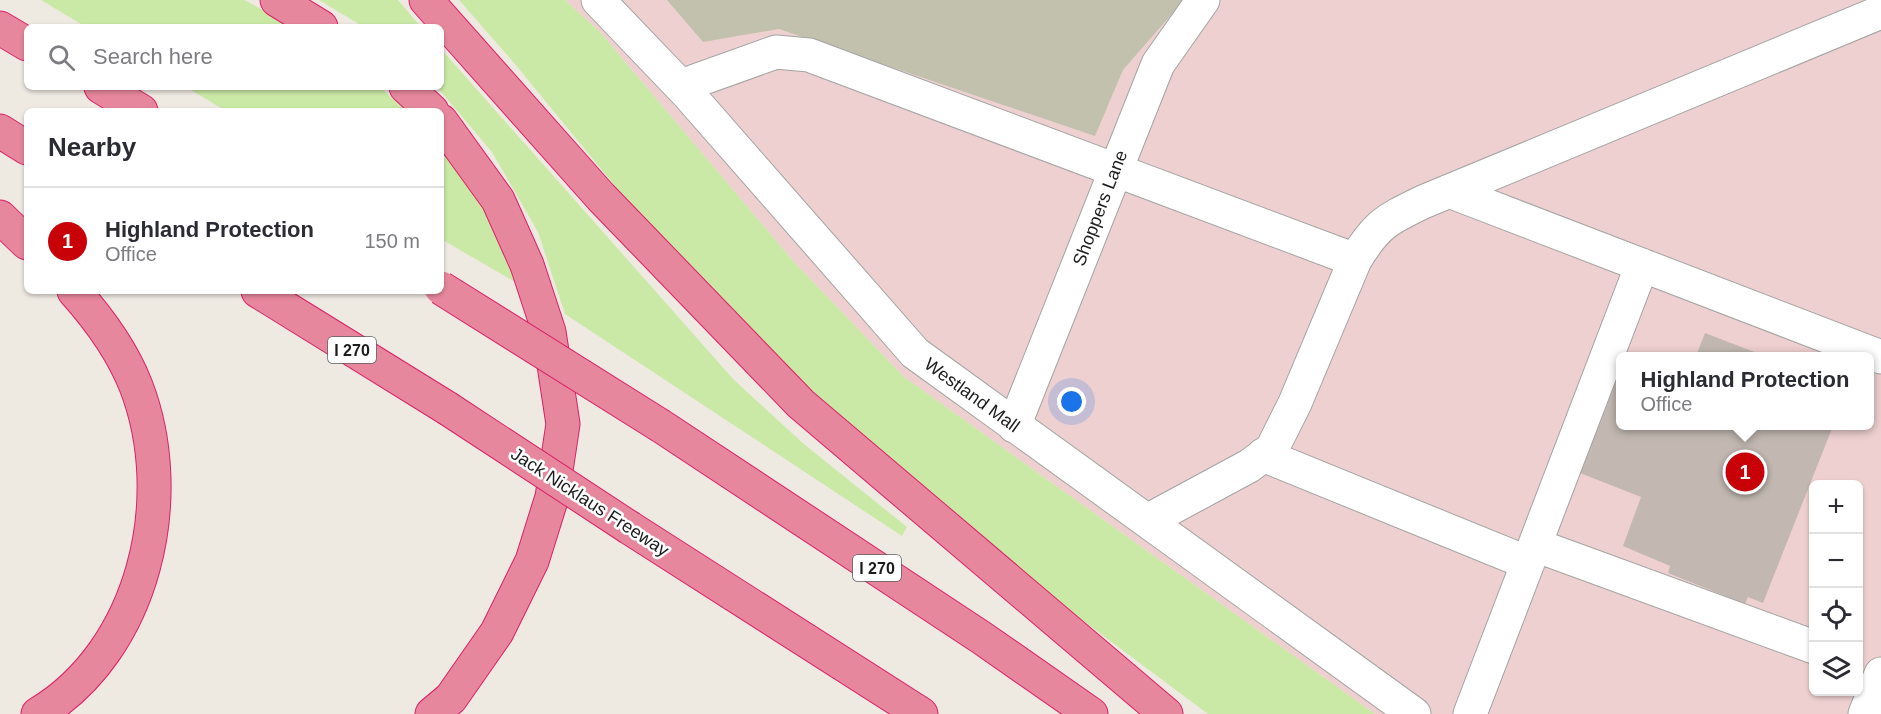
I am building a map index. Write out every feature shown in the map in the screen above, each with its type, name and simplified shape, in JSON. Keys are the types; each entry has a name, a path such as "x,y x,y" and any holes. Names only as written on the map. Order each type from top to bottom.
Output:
{"highway":[{"path":"278,0 316,24"},
{"path":"426,0 601,197 801,404 1166,714"},
{"path":"0,28 24,42"},
{"path":"106,90 136,108"},
{"path":"409,90 429,108"},
{"path":"432,714 451,698 497,632 532,561 552,496 563,424 549,332 527,265 498,200 444,125"},
{"path":"0,131 24,146"},
{"path":"0,217 24,240"},
{"name":"I 270","path":"444,290 661,426 982,638 1091,714"},
{"path":"38,714 80,679 109,644 131,603 148,553 156,495 151,440 136,385 104,325 77,294"},
{"name":"Jack Nicklaus Freeway","path":"263,294 447,408 921,714"}],"lane":[{"name":"Westland Mall","path":"598,0 681,86 915,353 1414,714"},
{"name":"Shoppers Lane","path":"1014,426 1158,64 1203,0"},
{"path":"1147,521 1249,466 1272,449 1355,260 1370,235 1385,220 1449,191 1881,12"},
{"path":"681,86 735,64 776,52 809,56 1355,260"},
{"path":"1449,191 1868,352"},
{"path":"1470,714 1642,266"},
{"path":"1263,455 1531,554 1809,645"},
{"path":"1863,665 1881,673 1865,714"}],"shaded area":[{"path":"565,0 1881,0 1881,714 1375,714 904,377 794,262 600,32"},
{"path":"667,0 1184,0 1123,70 1095,136 779,29 703,42"}],"green space":[{"path":"41,0 244,0 290,24 81,24"},
{"path":"319,0 398,0 418,24 359,24"},
{"path":"459,0 565,0 600,32 794,262 904,377 1375,714 1208,714 1042,590 796,385 669,252 515,64"},
{"path":"444,52 734,380 805,445 907,527 902,536 565,314 538,232 492,152 440,90 444,90"},
{"path":"191,90 383,90 403,108 221,108"},
{"path":"444,148 487,208 517,283 444,241"}],"building":[{"path":"1705,333 1755,352 1698,352"},
{"path":"1616,382 1616,430 1831,430 1812,480 1809,480 1809,487 1763,603 1748,597 1745,604 1668,573 1670,566 1623,546 1641,497 1580,473"}],"place":[{"name":"Highland Protection","path":"1745,472"}]}
